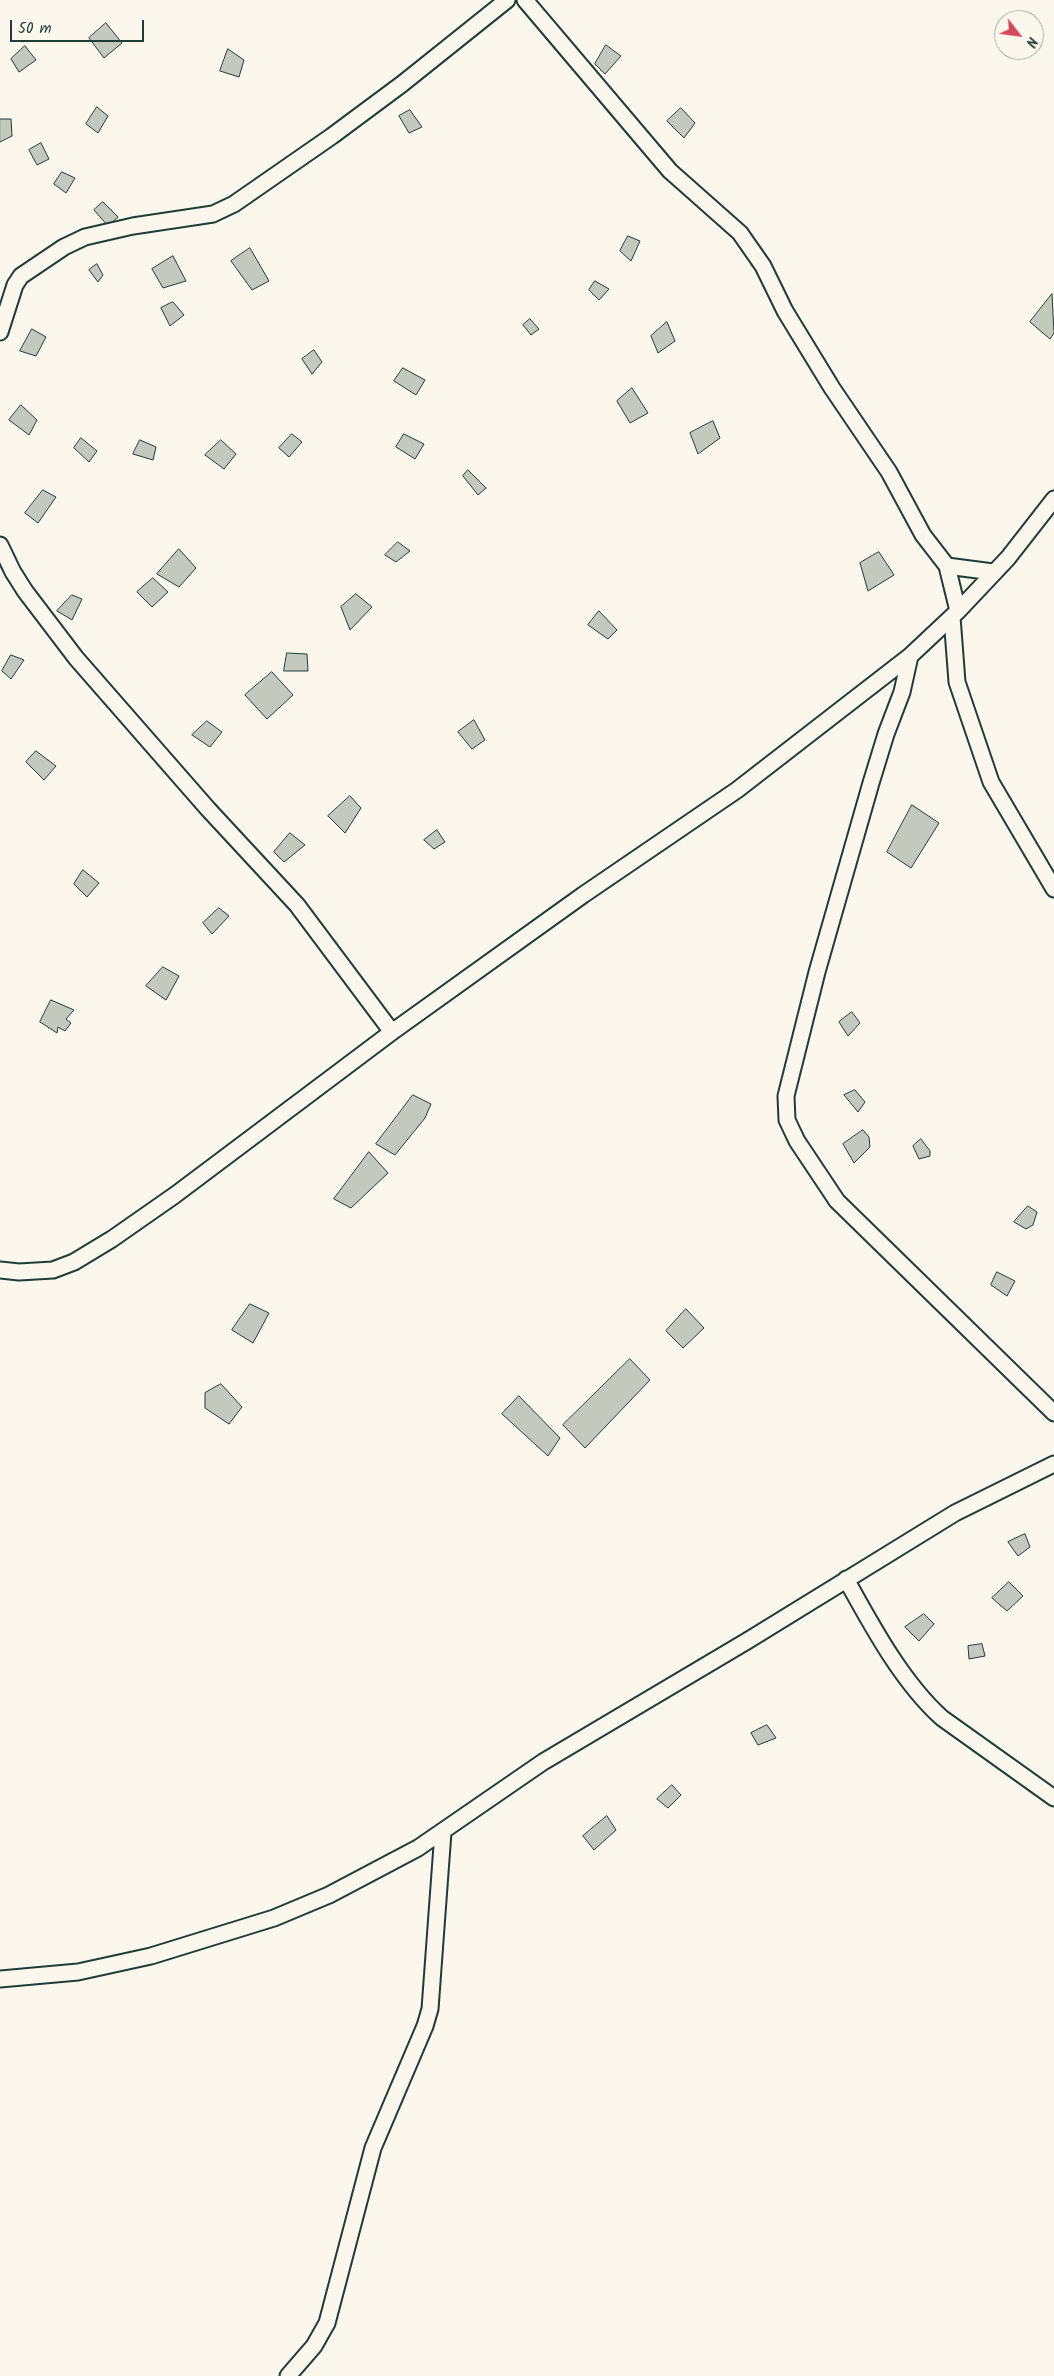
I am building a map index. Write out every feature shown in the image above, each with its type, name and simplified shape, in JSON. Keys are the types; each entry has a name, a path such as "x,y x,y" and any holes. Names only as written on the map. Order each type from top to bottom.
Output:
{"street":[{"path":"0,332 15,285 21,276 64,247 86,237 133,226 213,214 234,204 348,125 506,0"},
{"path":"525,0 670,170 740,233 763,266 785,311 832,388 890,472 923,535 946,566 955,614 957,682 991,782 1054,889"},
{"path":"0,1270 19,1272 53,1270 74,1262 112,1239 175,1195 392,1032 583,895 737,790 910,656 955,614 994,572 1054,500"},
{"path":"0,545 25,591 76,658 208,809 297,905 392,1032"},
{"path":"946,566 994,572"},
{"path":"910,656 902,692 874,774 814,982 786,1096 787,1120 797,1141 837,1201 1054,1414"},
{"path":"0,1979 69,1973 142,1958 274,1918 329,1895 418,1848 543,1762 955,1513 1054,1464"},
{"path":"846,1579 872,1626 928,1706 1054,1798"},
{"path":"288,2376 314,2346 328,2323 373,2148 425,2026 430,2009 442,1832"}],"building":[{"path":"106,23 122,43 104,58 89,38"},
{"path":"606,45 621,56 605,74 595,64"},
{"path":"25,46 36,60 19,72 11,59"},
{"path":"228,49 244,60 239,77 220,71"},
{"path":"97,107 108,116 98,133 86,124"},
{"path":"681,108 695,123 684,138 667,121"},
{"path":"410,110 422,127 409,133 399,116"},
{"path":"0,119 11,119 12,136 0,142"},
{"path":"41,143 49,159 37,165 29,150"},
{"path":"62,172 75,178 66,193 54,184"},
{"path":"103,202 118,217 108,226 94,210"},
{"path":"628,236 640,241 631,261 620,251"},
{"path":"250,248 269,281 252,290 231,261"},
{"path":"173,256 186,281 163,288 152,269"},
{"path":"97,264 103,275 98,282 89,270"},
{"path":"595,281 609,289 599,300 589,290"},
{"path":"1052,294 1054,333 1050,339 1030,322"},
{"path":"173,302 184,315 170,326 161,308"},
{"path":"530,319 539,329 531,335 523,325"},
{"path":"667,322 675,341 658,353 651,336"},
{"path":"32,329 46,337 36,356 20,351"},
{"path":"314,350 322,362 312,374 302,359"},
{"path":"403,368 425,380 416,395 394,381"},
{"path":"632,388 648,413 630,423 617,401"},
{"path":"21,405 37,420 29,435 9,420"},
{"path":"713,421 720,438 698,454 690,433"},
{"path":"292,434 302,442 289,457 279,448"},
{"path":"404,434 424,444 415,459 396,447"},
{"path":"81,438 97,451 89,462 74,448"},
{"path":"140,440 156,447 153,460 133,454"},
{"path":"221,440 236,454 224,469 205,455"},
{"path":"468,470 486,488 478,495 463,476"},
{"path":"43,490 56,497 38,523 25,513"},
{"path":"398,542 410,551 396,562 385,555"},
{"path":"179,549 196,568 179,587 157,574"},
{"path":"879,552 894,575 868,591 860,563"},
{"path":"153,578 168,592 152,607 137,592"},
{"path":"356,594 372,607 350,630 341,607"},
{"path":"72,595 82,599 72,620 57,611"},
{"path":"599,611 617,630 608,639 588,625"},
{"path":"287,653 307,654 308,671 284,671"},
{"path":"11,655 24,660 11,679 2,671"},
{"path":"272,672 293,695 267,719 245,695"},
{"path":"474,720 485,740 472,749 458,732"},
{"path":"207,721 222,732 210,747 192,735"},
{"path":"36,751 56,766 44,780 26,762"},
{"path":"350,796 361,808 345,833 328,816"},
{"path":"912,805 939,823 911,868 887,852"},
{"path":"437,830 445,842 434,849 424,840"},
{"path":"290,833 305,845 284,862 274,852"},
{"path":"83,870 99,883 87,897 74,884"},
{"path":"219,908 229,916 212,934 203,923"},
{"path":"163,967 179,976 166,1000 146,986"},
{"path":"51,1000 74,1010 66,1019 71,1023 65,1031 58,1027 57,1033 40,1022"},
{"path":"852,1012 860,1023 848,1036 839,1022"},
{"path":"855,1090 865,1102 858,1112 844,1095"},
{"path":"413,1095 431,1104 425,1118 395,1155 376,1144"},
{"path":"863,1130 869,1137 870,1147 854,1163 843,1144"},
{"path":"921,1139 930,1151 930,1156 919,1159 913,1146"},
{"path":"369,1152 388,1173 351,1208 334,1199"},
{"path":"1028,1206 1037,1212 1033,1225 1026,1229 1014,1222"},
{"path":"997,1272 1015,1281 1007,1296 991,1285"},
{"path":"250,1304 269,1313 253,1343 232,1330"},
{"path":"686,1309 704,1328 683,1348 666,1331"},
{"path":"630,1359 650,1380 585,1448 563,1425"},
{"path":"221,1384 242,1407 229,1424 205,1408 205,1393"},
{"path":"519,1396 560,1438 548,1456 502,1414"},
{"path":"1025,1534 1030,1547 1018,1556 1008,1542"},
{"path":"1009,1582 1023,1596 1007,1611 992,1598"},
{"path":"924,1614 934,1624 919,1641 905,1627"},
{"path":"982,1644 985,1656 969,1659 968,1646"},
{"path":"767,1725 776,1738 758,1745 751,1733"},
{"path":"672,1785 681,1795 668,1808 657,1799"},
{"path":"607,1816 616,1830 594,1850 583,1836"}]}
